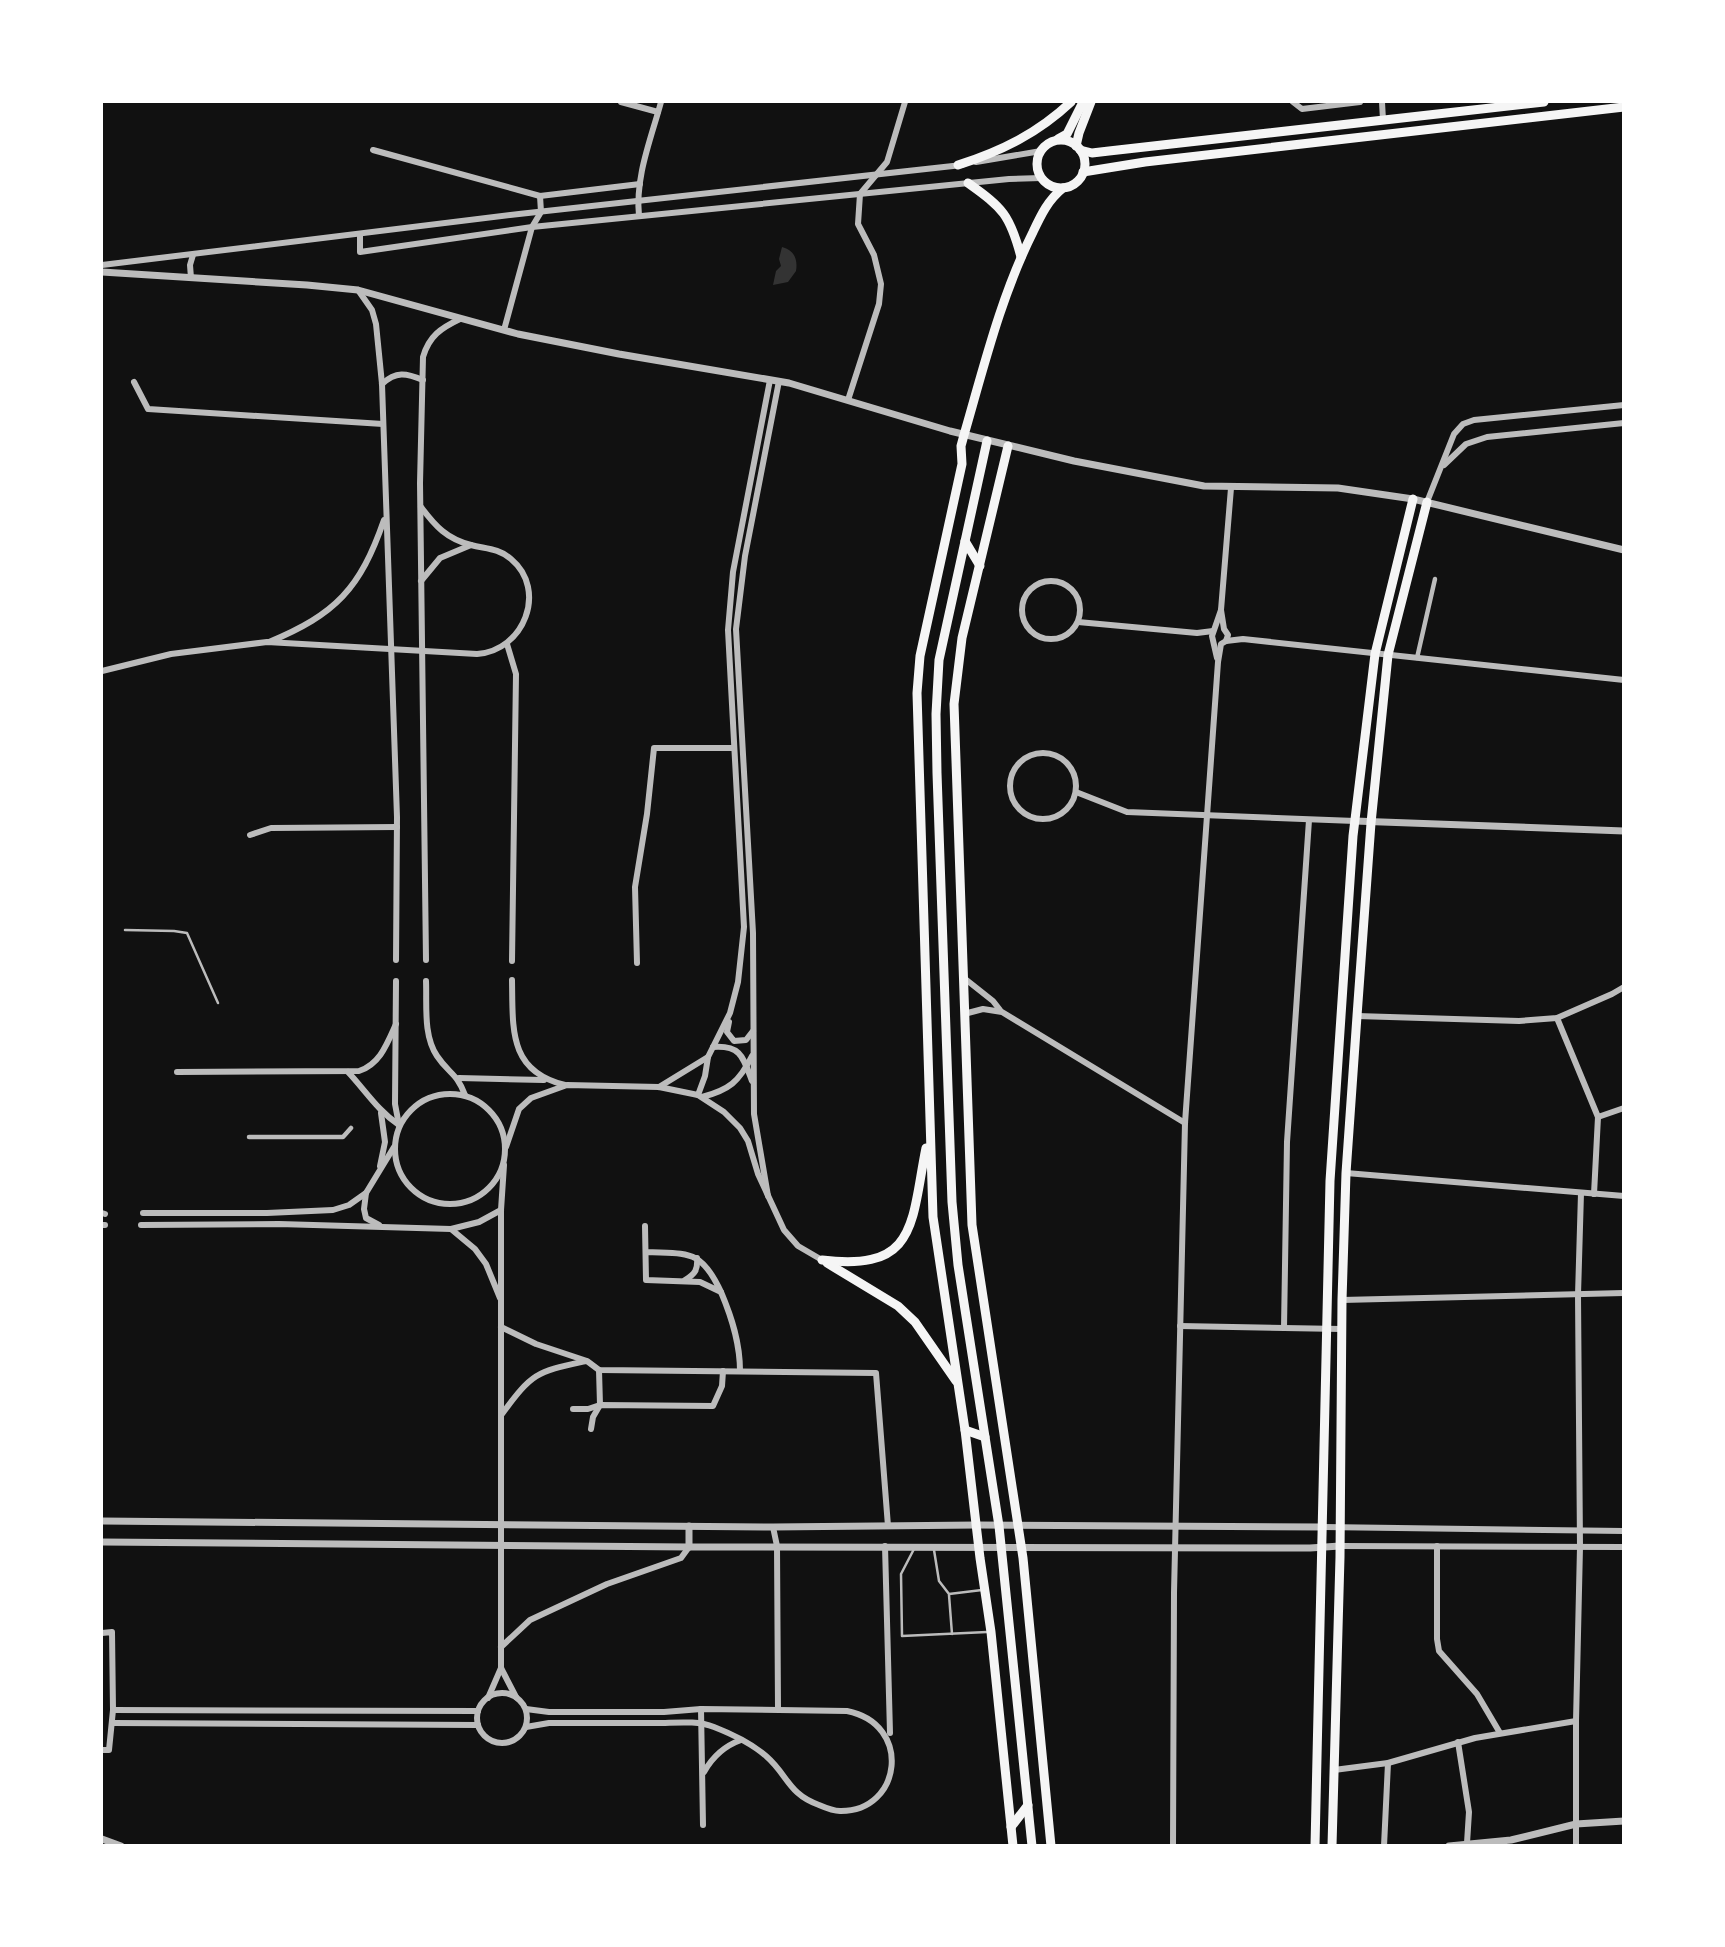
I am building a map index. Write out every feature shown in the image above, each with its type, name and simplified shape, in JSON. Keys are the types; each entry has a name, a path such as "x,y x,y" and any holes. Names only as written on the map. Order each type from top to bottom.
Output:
{"main road":[{"path":"958,165 1016,143 1042,128 1071,102"},
{"path":"1046,205 1037,161 1041,151 1067,134 1083,102"},
{"path":"1013,1846 991,1632 965,1430 933,1216 917,693 920,656 962,464 961,446 964,435 1005,296 1021,257 1046,205 1063,188 1077,181 1083,172 1084,161 1078,148 1079,133 1091,102"},
{"path":"1055,141 1066,141 1092,153 1109,152 1544,102 1547,116"},
{"path":"1518,104 1521,109 1520,119"},
{"path":"1083,172 1157,160 1623,107"},
{"path":"1043,180 1063,188"},
{"path":"968,183 1002,209 1013,229 1021,257"},
{"path":"987,441 939,660 936,714 952,1202 958,1265 999,1525 1032,1846"},
{"path":"1008,446 962,638 954,705 972,1225 1022,1546 1051,1846"},
{"path":"1315,1846 1331,1146 1340,1016 1355,821 1375,654 1413,499"},
{"path":"1332,1846 1340,1546 1341,1329 1346,1173 1357,1016 1371,823 1388,655 1427,502"},
{"path":"965,541 980,566"},
{"path":"822,1261 848,1264 869,1262 898,1246 911,1224 916,1208 930,1132"},
{"path":"822,1261 898,1306 915,1322 958,1386"},
{"path":"965,1430 985,1437"},
{"path":"1012,1649 1031,1659"},
{"path":"1011,1827 1028,1805"}],"street":[{"path":"621,102 658,112"},
{"path":"639,216 640,184 661,102"},
{"path":"848,400 879,304 881,284 877,265 858,224 860,194 890,153 905,102"},
{"path":"1293,102 1302,109 1360,102"},
{"path":"1382,102 1383,120"},
{"path":"373,150 540,196 640,184"},
{"path":"102,265 876,175 1041,151"},
{"path":"360,234 360,252 639,216 1031,176 1043,180"},
{"path":"504,330 532,228 541,212 540,196"},
{"path":"191,278 190,265 193,256"},
{"path":"102,272 358,290 504,330 619,354 779,381 987,441 1185,483 1231,488 1338,488 1413,499 1623,550"},
{"path":"358,290 372,310 376,324 382,384 397,827 396,960"},
{"path":"426,960 420,505 423,357 434,335 460,319"},
{"path":"382,384 394,374 407,373 423,380"},
{"path":"753,1031 746,1040 734,1041 727,1032 738,982 744,927 728,630 729,602 770,380"},
{"path":"768,1196 757,1132 754,1086 753,933 736,629 745,556 779,381"},
{"path":"134,382 148,409 383,424"},
{"path":"1427,502 1454,433 1463,424 1474,420 1623,405"},
{"path":"1583,410 1585,426"},
{"path":"764,411 773,412"},
{"path":"1520,416 1522,432"},
{"path":"1443,466 1466,444 1487,437 1623,423"},
{"path":"1172,1846 1175,1547 1185,1122 1218,662 1219,641 1214,630 1221,610 1231,488"},
{"path":"103,670 171,654 267,642 477,654 490,652 507,644 517,635 527,615 528,590 525,578 513,561 503,553 447,536 436,528 420,505"},
{"path":"267,642 302,628 325,614 342,598 365,565 386,515"},
{"path":"421,581 440,558 471,545"},
{"path":"1417,658 1435,579"},
{"path":"1062,582 1073,590 1079,600 1078,622 1067,635 1057,638 1040,636 1026,624 1022,608 1025,598 1039,583 1062,582"},
{"path":"1219,641 1225,631 1221,610"},
{"path":"1078,622 1197,633 1219,641 1243,639 1623,680"},
{"path":"1197,633 1225,631 1243,639"},
{"path":"507,644 516,674 512,961"},
{"path":"637,963 635,887 654,748 733,748"},
{"path":"1039,753 1055,755 1070,767 1075,777 1076,792 1065,811 1057,816 1040,819 1027,815 1018,808 1010,790 1010,783 1013,772 1026,758 1039,753"},
{"path":"1076,792 1127,813 1623,831"},
{"path":"1284,1328 1287,1142 1310,820"},
{"path":"250,835 271,828 397,827"},
{"path":"963,977 993,1001 1002,1012 1185,1122"},
{"path":"143,1213 317,1212 349,1205 366,1193 395,1145 399,1125 395,1104 396,981"},
{"path":"426,981 430,1041 437,1056 459,1078 465,1096"},
{"path":"512,981 512,1016 518,1046 533,1072 547,1080"},
{"path":"1340,1016 1519,1021 1557,1018 1623,987"},
{"path":"964,1014 983,1009 1002,1012"},
{"path":"700,1096 708,1057 730,1013"},
{"path":"1557,1018 1598,1117 1594,1194"},
{"path":"177,1072 348,1072 369,1068 380,1056 396,1024"},
{"path":"713,1047 727,1046 737,1050 747,1066 754,1086"},
{"path":"700,1096 723,1091 737,1079 753,1054"},
{"path":"659,1087 708,1057"},
{"path":"348,1072 375,1102 381,1113 385,1142 376,1178"},
{"path":"459,1078 547,1080 567,1085 659,1087 700,1096 724,1112 740,1129 748,1141 758,1174 778,1221 790,1238 822,1261"},
{"path":"531,1098 532,1080"},
{"path":"501,1668 516,1697 526,1709 526,1727 516,1739 501,1743 486,1738 478,1724 478,1711 488,1698 501,1668 501,1210 504,1166 506,1147 519,1109 531,1098 567,1085"},
{"path":"399,1125 413,1108 422,1102 443,1095 465,1096 490,1112 502,1132 506,1147"},
{"path":"1598,1117 1623,1108"},
{"path":"381,1113 399,1125"},
{"path":"249,1138 343,1137 351,1128"},
{"path":"395,1145 401,1177 419,1195 444,1205 464,1202 480,1195 494,1182 504,1166"},
{"path":"1346,1173 1623,1196"},
{"path":"366,1193 366,1218 381,1226"},
{"path":"1576,1846 1580,1547 1578,1295 1581,1193"},
{"path":"141,1225 258,1224 451,1230 479,1223 501,1210"},
{"path":"645,1226 646,1280 700,1282 721,1292"},
{"path":"451,1230 475,1249 486,1264 501,1303"},
{"path":"646,1252 686,1254 697,1258 708,1268 721,1292 736,1338 740,1371"},
{"path":"685,1280 694,1275 698,1267 697,1258"},
{"path":"1342,1300 1623,1293"},
{"path":"1180,1326 1341,1329"},
{"path":"501,1327 587,1361 599,1370 876,1373 888,1527"},
{"path":"501,1415 531,1378 553,1369 587,1361"},
{"path":"591,1429 593,1417 600,1405 599,1370"},
{"path":"573,1409 588,1409 600,1405 713,1406 722,1385 723,1371"},
{"path":"102,1521 1623,1531"},
{"path":"501,1647 530,1620 607,1584 681,1558 689,1547 690,1526"},
{"path":"773,1527 777,1546 778,1709"},
{"path":"102,1542 689,1547 1623,1547"},
{"path":"886,1546 890,1733"},
{"path":"1437,1546 1439,1651 1477,1694 1500,1732"},
{"path":"102,1633 111,1632 113,1710 108,1750 102,1750"},
{"path":"488,1698 501,1693 516,1697"},
{"path":"526,1709 548,1712 664,1712 701,1709 847,1711 868,1718 881,1727 891,1751 892,1764 889,1778 874,1801 862,1807 838,1811 796,1794 774,1764 757,1749 702,1723 549,1723 526,1727"},
{"path":"701,1709 703,1825"},
{"path":"113,1710 478,1711"},
{"path":"1334,1770 1388,1763 1500,1732 1576,1721"},
{"path":"113,1723 478,1724"},
{"path":"703,1773 715,1755 741,1740"},
{"path":"1458,1742 1469,1812 1467,1843"},
{"path":"1384,1846 1388,1763"},
{"path":"1449,1846 1467,1843 1510,1843 1576,1824 1623,1821"},
{"path":"102,1839 121,1846"}],"lane":[{"path":"125,930 187,933 218,1003"},
{"path":"915,1546 901,1574 902,1636 991,1632"},
{"path":"934,1546 939,1581 949,1594 952,1634"},
{"path":"949,1594 985,1590"}],"shaded area":[{"path":"782,247 790,250 794,256 796,271 788,282 773,285 776,271 781,266 779,259"}]}
